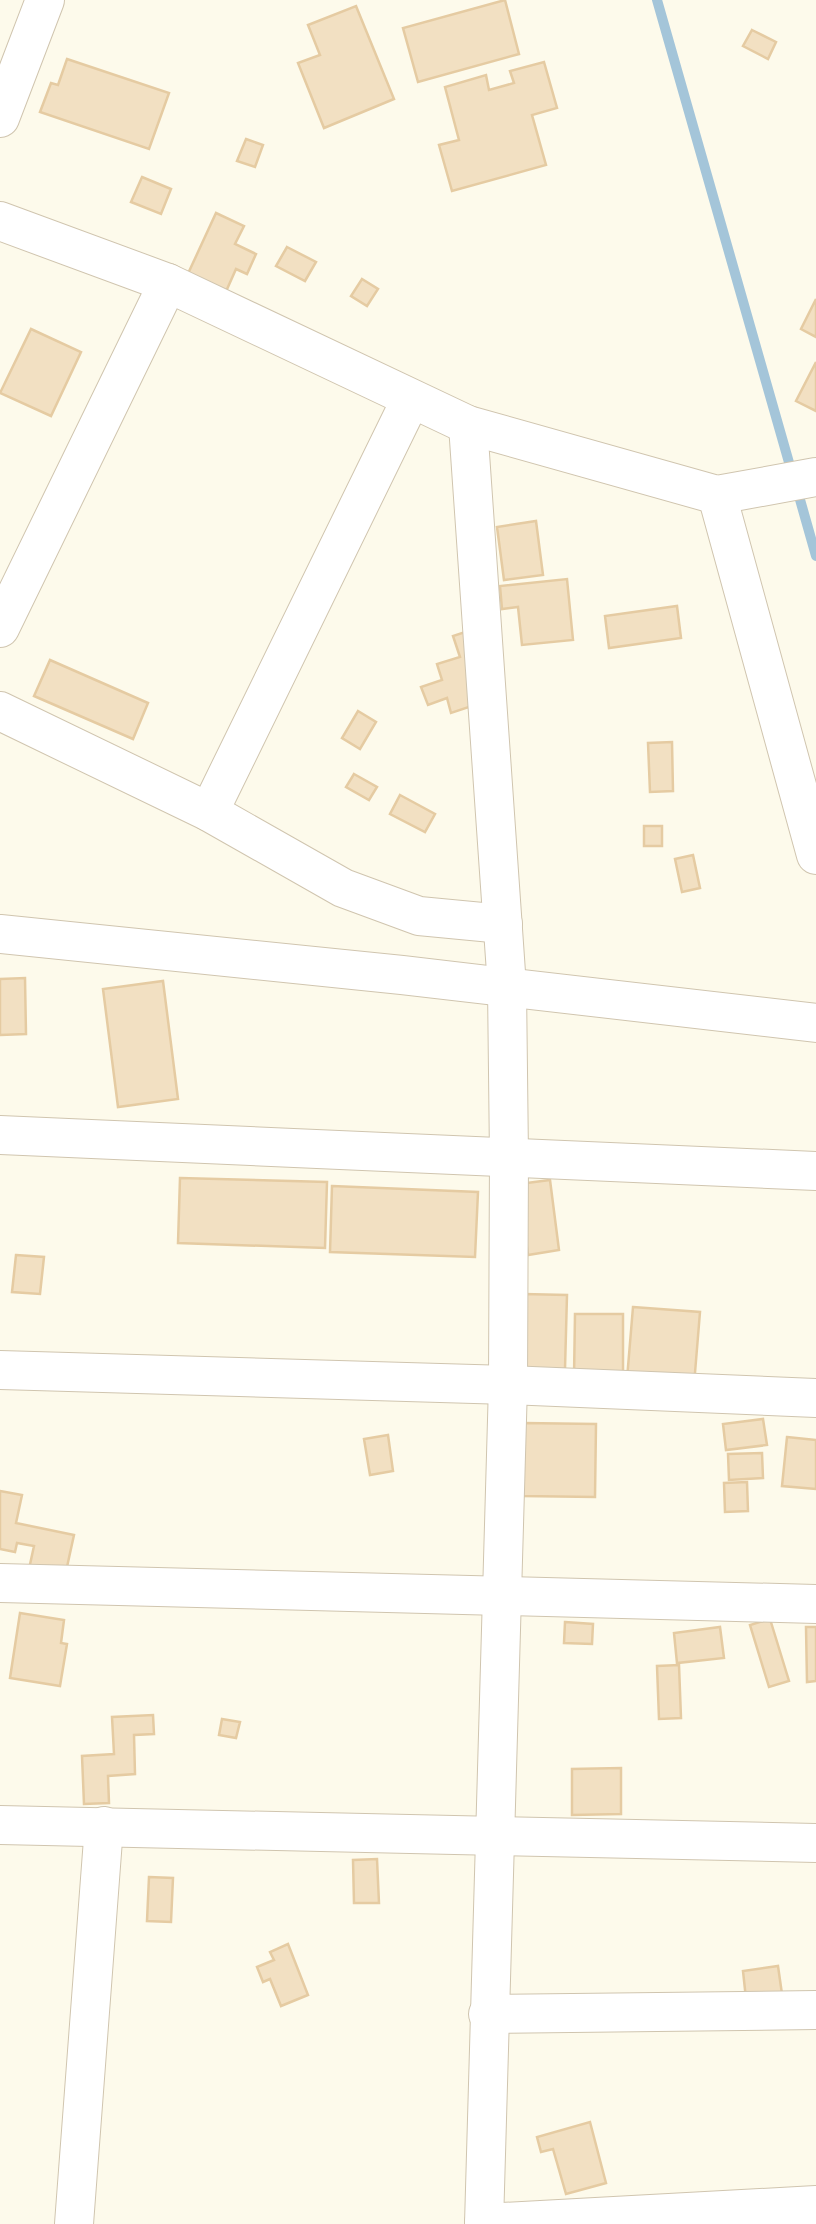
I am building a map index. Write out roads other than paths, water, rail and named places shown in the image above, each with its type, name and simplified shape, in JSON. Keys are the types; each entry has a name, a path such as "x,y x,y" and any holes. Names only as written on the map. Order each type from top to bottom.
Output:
{"street":[{"path":"0,118 45,0"},
{"path":"0,221 168,283 468,425 717,496 816,477"},
{"path":"0,628 168,283"},
{"path":"209,812 410,399"},
{"path":"468,425 507,987 508,1384 484,2223 816,2205"},
{"path":"717,496 816,856"},
{"path":"0,711 209,812 343,888 419,916 503,924"},
{"path":"0,934 816,1023"},
{"path":"0,1135 816,1171"},
{"path":"0,1370 508,1384 816,1398"},
{"path":"0,1583 816,1604"},
{"path":"0,1824 495,1838 816,1842"},
{"path":"74,2224 104,1826"},
{"path":"488,2014 816,2010"}],"waterway":[{"path":"657,0 792,473"},
{"path":"797,489 816,556"}]}
